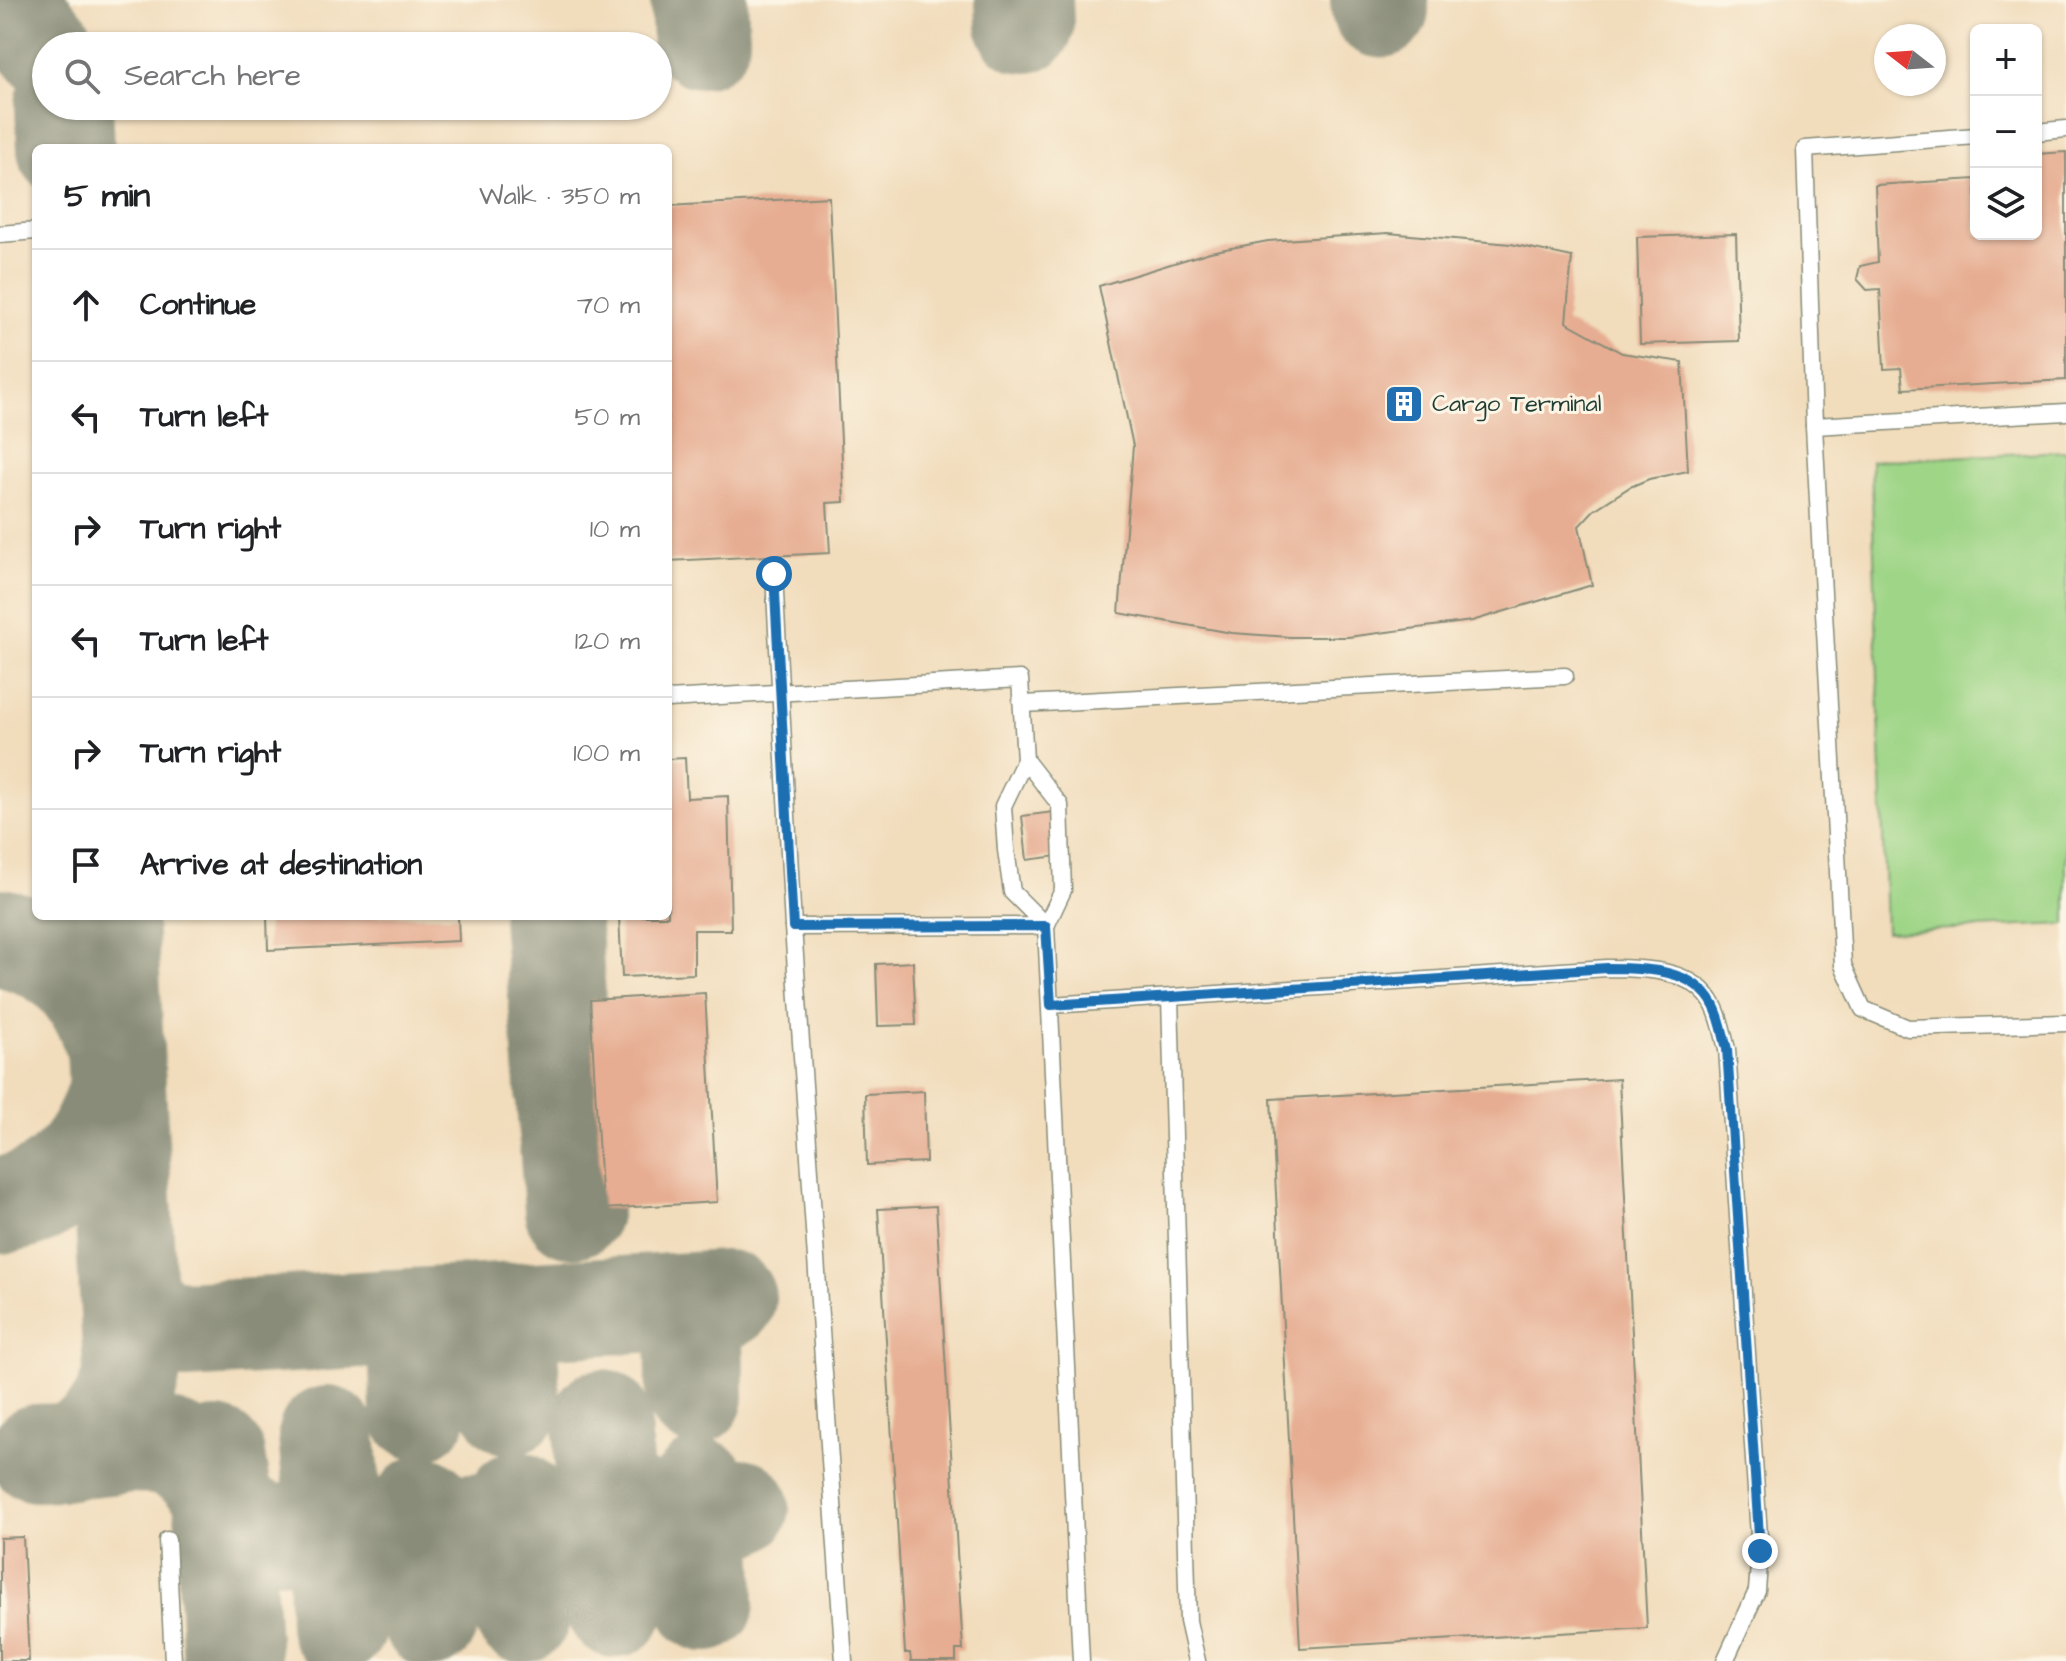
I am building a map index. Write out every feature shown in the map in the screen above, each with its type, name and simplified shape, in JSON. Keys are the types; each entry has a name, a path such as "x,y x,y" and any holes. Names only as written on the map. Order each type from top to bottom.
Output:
{"lane":[{"path":"2042,131 2066,129"},
{"path":"1970,136 1805,149 1814,426 1843,965 1863,1009 1908,1028 2066,1023"},
{"path":"0,234 32,231"},
{"path":"1814,426 2066,412"},
{"path":"774,574 793,927 844,1661"},
{"path":"1023,704 1565,676"},
{"path":"672,699 1020,679 1025,760 1003,806 1006,850 1012,892 1046,926"},
{"path":"1025,760 1060,805 1063,890 1046,926 1081,1661"},
{"path":"793,927 1046,926"},
{"path":"1051,1005 1607,968 1651,969 1688,980 1714,1004 1727,1049 1760,1551 1757,1591 1725,1661"},
{"path":"1170,998 1188,1621 1197,1661"},
{"path":"167,1540 173,1661"}],"green space":[{"path":"2066,451 2066,924 1886,932 1871,461"}],"building":[{"path":"2066,152 2066,380 1903,389 1901,368 1884,369 1880,289 1867,290 1857,279 1860,266 1878,262 1875,185 1970,179 1970,240 2042,240 2042,154"},
{"path":"829,197 844,502 827,503 830,553 672,561 672,206"},
{"name":"Cargo Terminal","path":"1388,233 1511,244 1572,257 1566,322 1622,353 1682,362 1688,471 1649,479 1630,487 1594,510 1579,526 1592,585 1472,621 1348,637 1290,637 1232,633 1119,613 1133,446 1099,286 1210,252 1268,241"},
{"path":"1736,234 1739,341 1640,344 1637,237"},
{"path":"685,758 687,798 728,796 731,930 694,930 694,974 622,977 619,920 672,920 672,759"},
{"path":"1053,812 1058,856 1027,860 1022,816"},
{"path":"267,920 458,920 459,941 268,950"},
{"path":"913,962 916,1025 878,1026 876,964"},
{"path":"705,993 717,1202 602,1209 590,1000"},
{"path":"1619,1079 1647,1628 1300,1648 1271,1099"},
{"path":"924,1091 926,1162 867,1165 865,1094"},
{"path":"936,1206 963,1650 956,1650 956,1661 911,1661 910,1653 905,1653 878,1209"},
{"path":"23,1537 29,1661 0,1661 0,1538"}],"taxiway":[{"path":"699,0 701,39"},
{"path":"1024,0 1025,24"},
{"path":"1379,0 1380,9"},
{"path":"0,5 21,16 34,32"},
{"path":"65,120 66,144"},
{"path":"37,1453 69,1451 93,1439 119,1408 132,1370 108,920"},
{"path":"551,920 573,1209"},
{"path":"0,937 43,952 75,974 98,1006 115,1048"},
{"path":"0,1205 23,1201 43,1192 77,1165 102,1128 117,1086"},
{"path":"128,1287 143,1312 157,1322 185,1330 727,1299"},
{"path":"670,1302 680,1308 691,1329 695,1396"},
{"path":"484,1313 495,1319 507,1339 511,1406"},
{"path":"391,1318 402,1325 414,1345 419,1411"},
{"path":"602,1418 608,1486 620,1507 631,1513"},
{"path":"327,1435 334,1513 342,1522 357,1528 347,1532 333,1550"},
{"path":"71,1450 134,1444 170,1449 203,1470 219,1488 232,1517 271,1533 741,1507"},
{"path":"216,1457 222,1492 232,1661"},
{"path":"701,1487 691,1502 679,1510 690,1516 702,1537 706,1603"},
{"path":"609,1494 587,1516 598,1522 610,1543 615,1609"},
{"path":"517,1500 506,1515 495,1521 506,1527 518,1547 522,1614"},
{"path":"423,1504 419,1513 401,1526 412,1531 425,1551 430,1619"},
{"path":"308,1531 320,1536 333,1556 338,1624"}],"place":[{"name":"Cargo Terminal","path":"1404,404"}],"route":[{"path":"774,574 793,927 1046,926 1051,1005 1607,968 1651,969 1688,980 1714,1004 1727,1049 1760,1551"}]}
